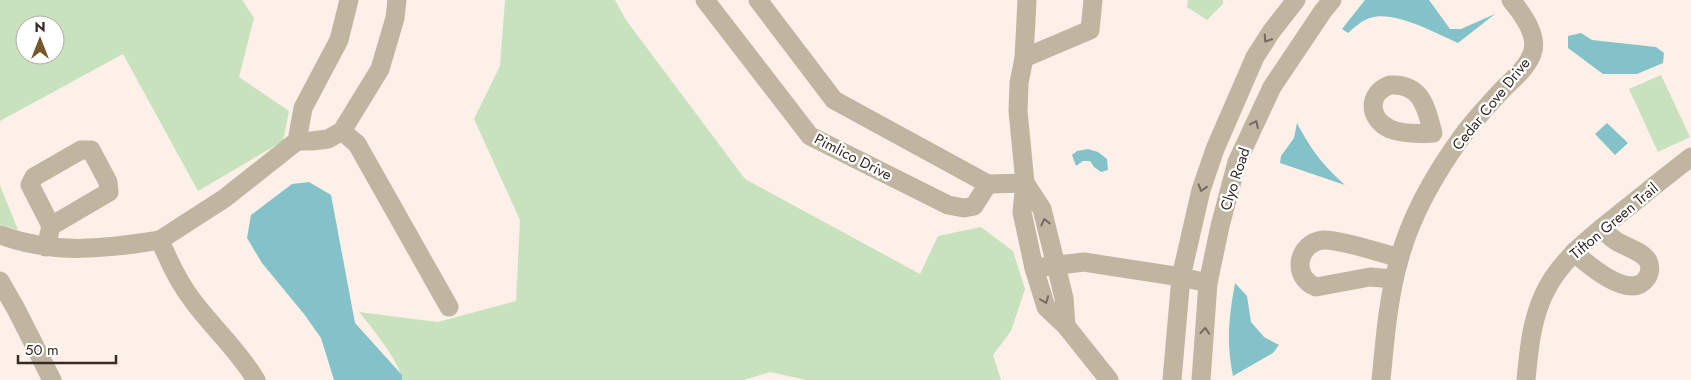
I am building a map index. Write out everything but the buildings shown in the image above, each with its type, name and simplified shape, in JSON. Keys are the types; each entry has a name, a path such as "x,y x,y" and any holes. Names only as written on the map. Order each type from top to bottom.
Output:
{"street":[{"path":"297,141 303,108 339,40 349,0"},
{"path":"0,235 29,244 61,249 112,248 160,240 225,198 297,141 328,139 342,132 380,69 395,18 397,0"},
{"name":"Pimlico Drive","path":"705,0 810,136 948,205 964,208 974,206 988,184"},
{"path":"758,0 834,100 988,184 1025,183"},
{"path":"1027,0 1024,58 1019,83 1018,111 1025,183 1022,212 1034,268 1046,307 1066,326 1108,380"},
{"path":"1024,58 1090,30 1093,0"},
{"name":"Clyo Road","path":"1172,380 1181,277 1201,190 1215,149 1255,57 1271,32 1296,0"},
{"name":"Clyo Road","path":"1201,380 1208,283 1220,226 1237,162 1272,87 1332,0"},
{"name":"Cedar Cove Drive","path":"1381,380 1394,279 1399,258 1411,226 1429,189 1454,146 1474,120 1519,74 1533,52 1532,36 1526,20 1511,0"},
{"path":"342,132 357,144 449,307"},
{"path":"1433,133 1454,146"},
{"name":"Tifton Green Trail","path":"1526,380 1530,338 1535,318 1544,293 1556,274 1574,252 1691,157"},
{"path":"1025,183 1042,209 1064,298 1066,326"},
{"path":"46,247 51,226"},
{"path":"1574,252 1604,276 1620,284 1633,286 1644,282 1649,275 1650,268 1644,256 1617,241 1602,228"},
{"path":"160,240 179,282 192,301 241,358 256,380"},
{"path":"1394,279 1370,277 1316,287 1304,280 1300,271 1300,262 1302,254 1313,243 1327,240 1399,258"},
{"path":"1034,268 1084,262 1208,283"},
{"path":"0,281 52,380"}],"green space":[{"path":"0,0 242,0 254,18 239,77 289,111 283,141 198,191 123,54 0,121"},
{"path":"505,0 615,0 626,20 745,179 920,274 938,236 981,227 1013,251 1025,289 1011,331 993,355 1001,380 807,380 770,372 744,380 402,380 401,373 391,355 359,312 438,322 516,301 520,220 474,119 500,66"},
{"path":"1188,0 1223,0 1223,4 1207,20 1187,7"},
{"path":"1661,75 1690,137 1658,152 1629,89"},
{"path":"0,184 1,188 18,230 0,225"}],"water":[{"path":"1365,0 1429,0 1450,29 1461,29 1495,14 1458,43 1414,24 1391,17 1380,16 1367,19 1348,33 1342,29"},
{"path":"1581,33 1592,40 1656,47 1664,53 1663,63 1637,74 1603,74 1568,48 1568,36"},
{"path":"1297,123 1318,157 1345,185 1280,163 1281,156 1294,138"},
{"path":"1607,123 1628,143 1615,155 1595,134"},
{"path":"1088,149 1098,152 1107,159 1108,170 1101,172 1090,161 1083,161 1076,166 1072,155 1077,151"},
{"path":"309,182 331,195 355,323 402,375 402,380 334,380 321,338 262,263 247,238 251,215 292,184"},
{"path":"1235,283 1247,296 1251,322 1264,337 1279,345 1273,353 1233,376 1229,330"}]}
